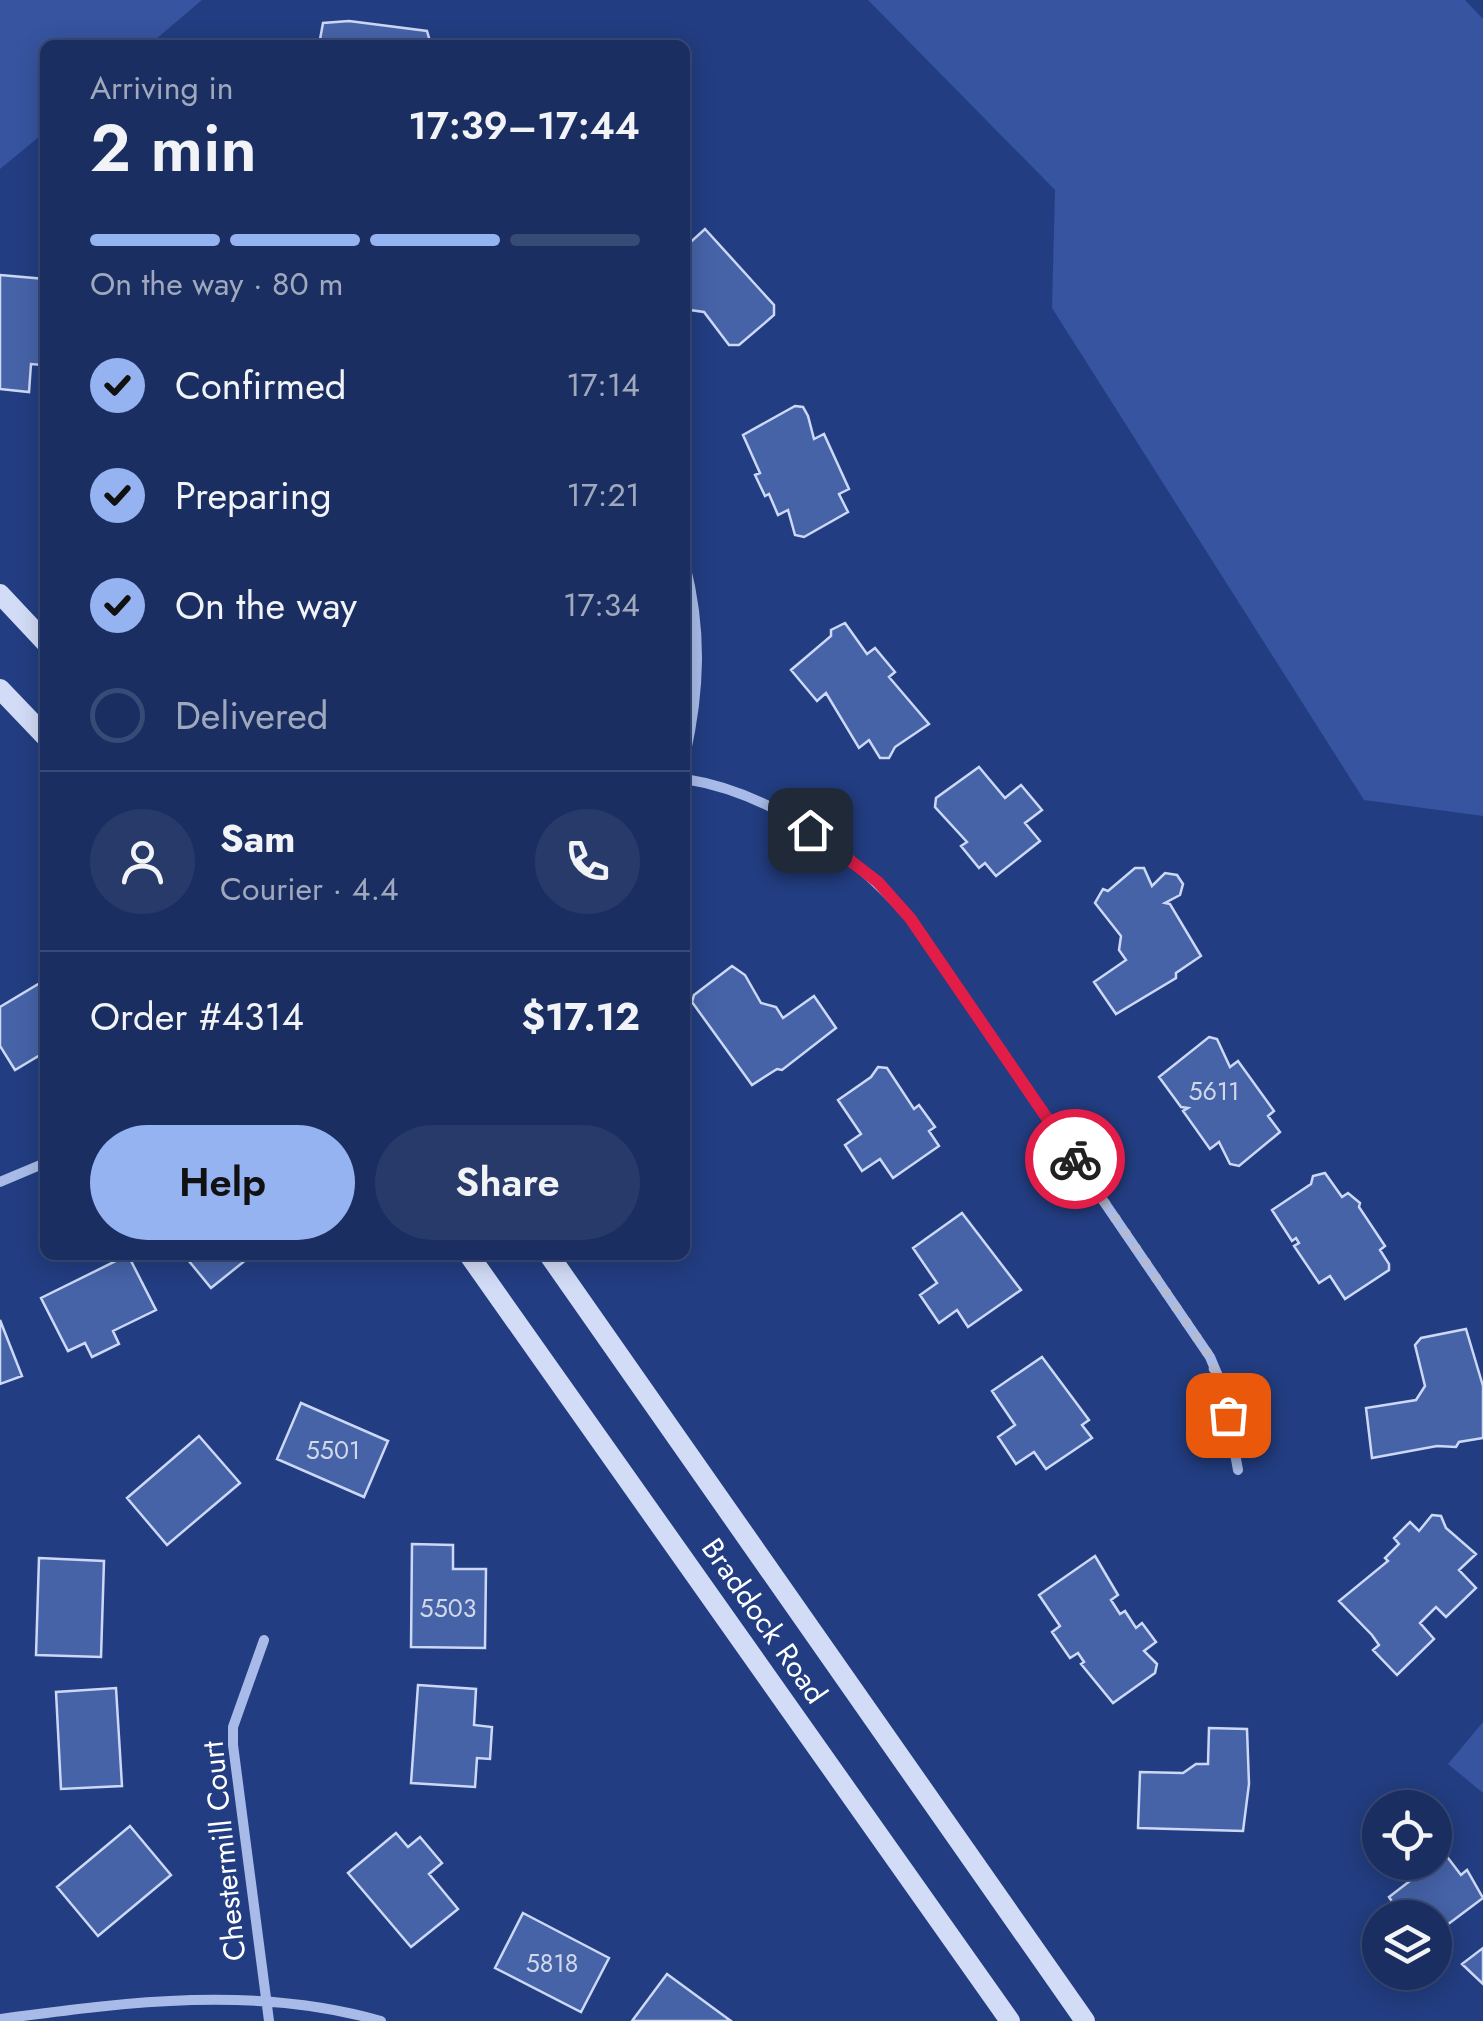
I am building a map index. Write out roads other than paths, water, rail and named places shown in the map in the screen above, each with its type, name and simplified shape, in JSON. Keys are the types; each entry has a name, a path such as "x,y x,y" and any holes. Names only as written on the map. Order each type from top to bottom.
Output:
{"main road":[{"path":"0,594 40,637"},
{"path":"0,689 40,731"},
{"name":"Braddock Road","path":"473,1260 1010,2021"},
{"name":"Braddock Road","path":"553,1260 1086,2021"}],"street":[{"path":"690,596 698,648 696,705 690,733"},
{"path":"690,780 716,784 784,814 836,846 878,882 910,918 1210,1357 1223,1388 1238,1470"},
{"path":"0,1182 40,1165"},
{"name":"Chestermill Court","path":"264,1640 233,1728 232,1745 270,2021"},
{"path":"0,2019 177,1998 267,2000 381,2021"}]}
